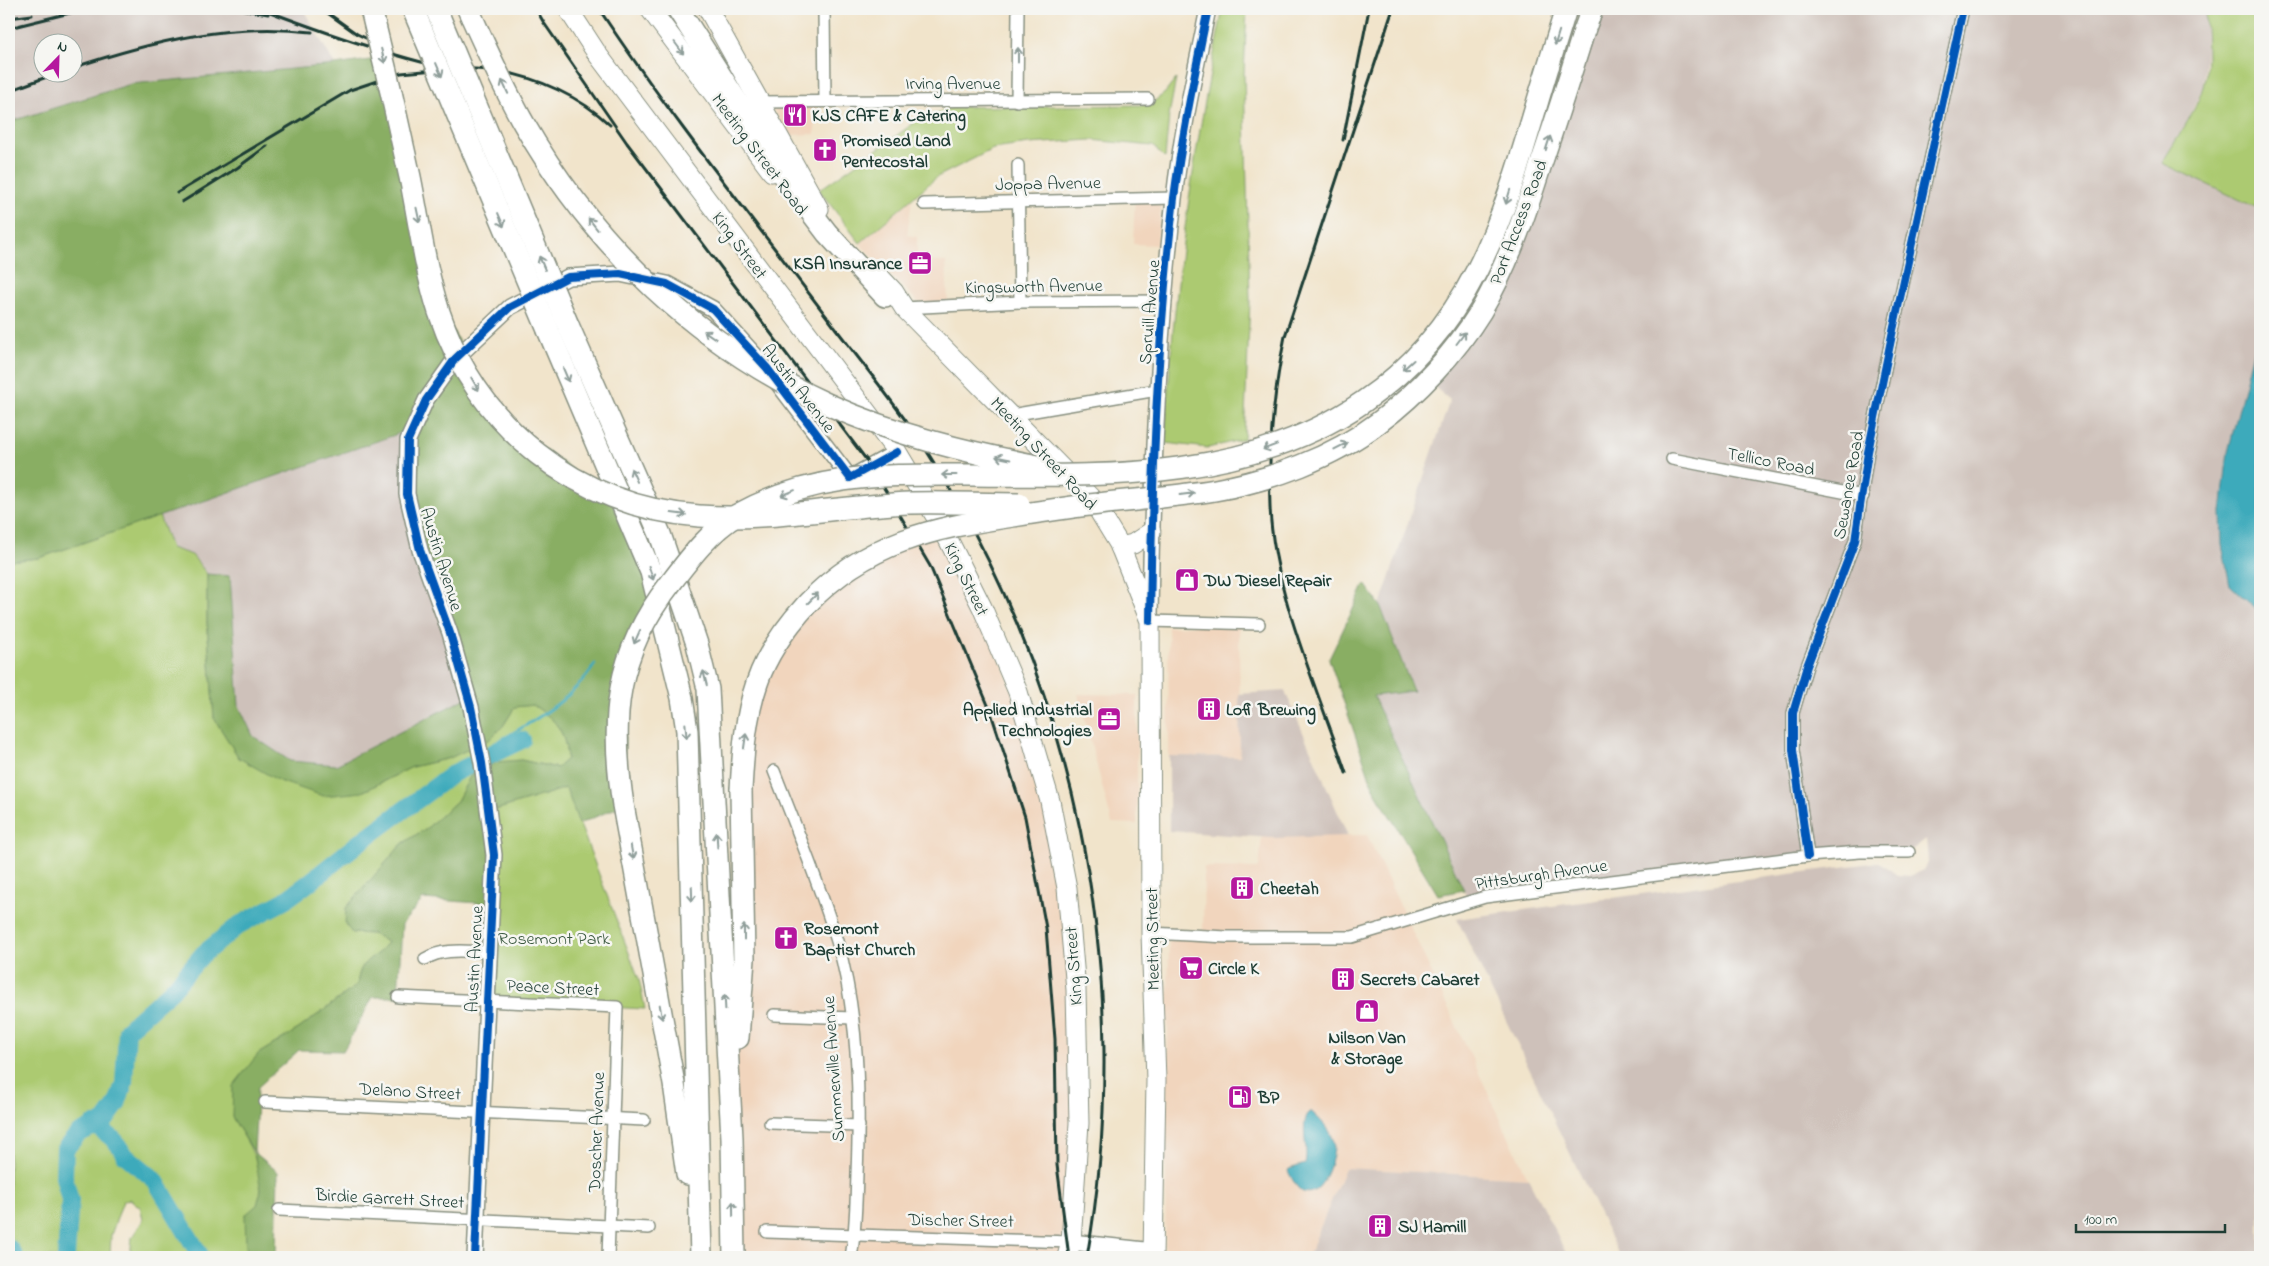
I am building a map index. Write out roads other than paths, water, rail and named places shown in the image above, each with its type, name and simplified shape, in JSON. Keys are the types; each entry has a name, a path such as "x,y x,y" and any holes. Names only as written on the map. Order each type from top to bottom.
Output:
{"highway":[{"path":"371,9 399,126 439,311 457,354 482,396 512,433 544,460 577,480 635,505 700,516 772,516 910,504 1087,505"},
{"path":"413,9 558,328 660,534 697,644 708,688 732,1138 734,1257"},
{"path":"436,9 651,572 682,698 687,731 701,1257"},
{"path":"468,9 510,99 551,168 613,248 650,286 697,326 769,374 829,405 862,418 968,451 1061,470 1102,475"},
{"path":"678,9 789,183 830,237 884,296"},
{"path":"694,9 741,95 802,190 853,250"},
{"name":"Port Access Road","path":"1102,475 1192,467 1242,457 1291,440 1331,422 1364,402 1413,361 1436,335 1463,297 1490,247 1504,212 1566,9"},
{"name":"Port Access Road","path":"1087,505 1213,490 1263,479 1325,454 1351,441 1384,418 1426,380 1462,338 1480,312 1512,248 1592,9"},
{"path":"696,1257 676,1093 616,761 616,718 627,663 648,614 683,568 717,530 735,516 799,488 839,479 880,475 1102,475"},
{"path":"732,1138 744,959 741,790 744,747 749,710 767,660 779,638 798,614 832,581 873,552 920,533 975,522 1087,505"}],"main road":[{"name":"King Street","path":"568,9 598,56 897,452 942,528 982,607 1018,692 1050,801 1067,888 1076,990 1079,1123 1069,1250"},
{"name":"Meeting Street Road","path":"650,9 795,202 831,245 884,296 904,308"},
{"name":"Meeting Street Road","path":"708,9 814,201 853,250 894,292 904,308 1091,498 1120,547 1150,621"},
{"path":"1120,547 1133,544 1151,532"},
{"name":"Meeting Street","path":"1150,621 1151,934 1156,1080 1154,1254"}],"street":[{"path":"824,9 825,100"},
{"path":"1017,101 1018,9"},
{"name":"Spruill Avenue","path":"1150,621 1151,532 1157,390 1164,301 1174,198 1208,9"},
{"name":"Sewanee Road","path":"1808,856 1793,750 1794,713 1807,666 1855,541 1868,452 1963,9"},
{"name":"Irving Avenue","path":"758,102 1148,99"},
{"path":"1018,165 1020,302"},
{"name":"Joppa Avenue","path":"924,204 1174,198"},
{"name":"Austin Avenue","path":"474,1257 494,855 481,756 471,707 454,648 420,550 407,494 408,440 426,400 455,359 510,307 568,277 620,274 667,284 713,308 767,368 850,478 897,452"},
{"name":"Kingsworth Avenue","path":"904,308 1020,302 1164,301"},
{"path":"1011,415 1157,390"},
{"name":"Tellico Road","path":"1672,459 1863,496"},
{"path":"1150,621 1259,624"},
{"name":"Summerville Avenue","path":"774,771 819,888 837,943 852,1018 859,1126 855,1236 852,1257"},
{"name":"Pittsburgh Avenue","path":"1151,934 1227,938 1352,937 1485,897 1808,856 1860,852 1908,852"},
{"path":"425,959 432,955 451,951 490,952"},
{"name":"Peace Street","path":"398,997 617,1007"},
{"name":"Doscher Avenue","path":"608,1257 617,1007"},
{"path":"774,1015 852,1018"},
{"name":"Delano Street","path":"266,1102 644,1120"},
{"path":"770,1123 859,1126"},
{"name":"Birdie Garrett Street","path":"279,1210 649,1228"},
{"name":"Discher Street","path":"767,1232 1154,1254"}],"water":[{"path":"2260,324 2260,613 2230,585 2222,545 2221,512 2228,452"},
{"path":"1309,1112 1312,1112 1327,1127 1334,1146 1331,1165 1327,1175 1316,1190 1309,1193 1299,1189 1288,1171 1305,1164 1304,1130"}],"waterway":[{"path":"483,750 559,703 573,691 595,664"},
{"path":"66,1257 70,1200 64,1177 65,1149 78,1134 105,1121 117,1104 124,1083 127,1030 172,990 203,954 239,925 284,901 454,773 522,740"},
{"path":"236,933 393,810 476,754"},
{"path":"93,1125 111,1137 124,1154 155,1180 201,1257"},
{"path":"9,1248 15,1257"}],"railway":[{"path":"9,10 18,9"},
{"path":"9,28 86,9"},
{"path":"240,9 268,14"},
{"path":"262,9 363,45 425,63 497,71 543,83 572,97 610,125"},
{"path":"322,9 357,34 370,40"},
{"path":"536,9 627,143 871,466 930,566 990,710 1025,817 1046,928 1055,1039 1057,1165 1069,1257"},
{"path":"599,9 685,131 916,435 971,527 1017,624 1054,726 1080,830 1097,936 1104,1043 1101,1151 1087,1257"},
{"path":"1343,140 1369,9"},
{"path":"1346,773 1299,642 1279,573 1270,507 1271,443 1275,400 1285,336 1393,9"},
{"path":"9,18 32,15"},
{"path":"82,65 131,50 190,36 251,30 312,32"},
{"path":"177,193 350,90 401,73 436,70"},
{"path":"9,91 33,82"},
{"path":"182,202 237,168 267,146"}],"place":[{"name":"KJS CAFE & Catering","path":"795,115"},
{"name":"Promised Land Pentecostal","path":"825,150"},
{"name":"KSA Insurance","path":"920,263"},
{"name":"DW Diesel Repair","path":"1187,580"},
{"name":"Lofi Brewing","path":"1209,709"},
{"name":"Applied Industrial Technologies","path":"1109,719"},
{"name":"Cheetah","path":"1242,888"},
{"name":"Rosemont Baptist Church","path":"786,938"},
{"name":"Circle K","path":"1191,968"},
{"name":"Secrets Cabaret","path":"1343,979"},
{"name":"Nilson Van & Storage","path":"1367,1011"},
{"name":"BP","path":"1240,1097"},
{"name":"SJ Hamill","path":"1380,1226"}],"park label":[{"name":"Rosemont Park","path":"554,938"}]}
